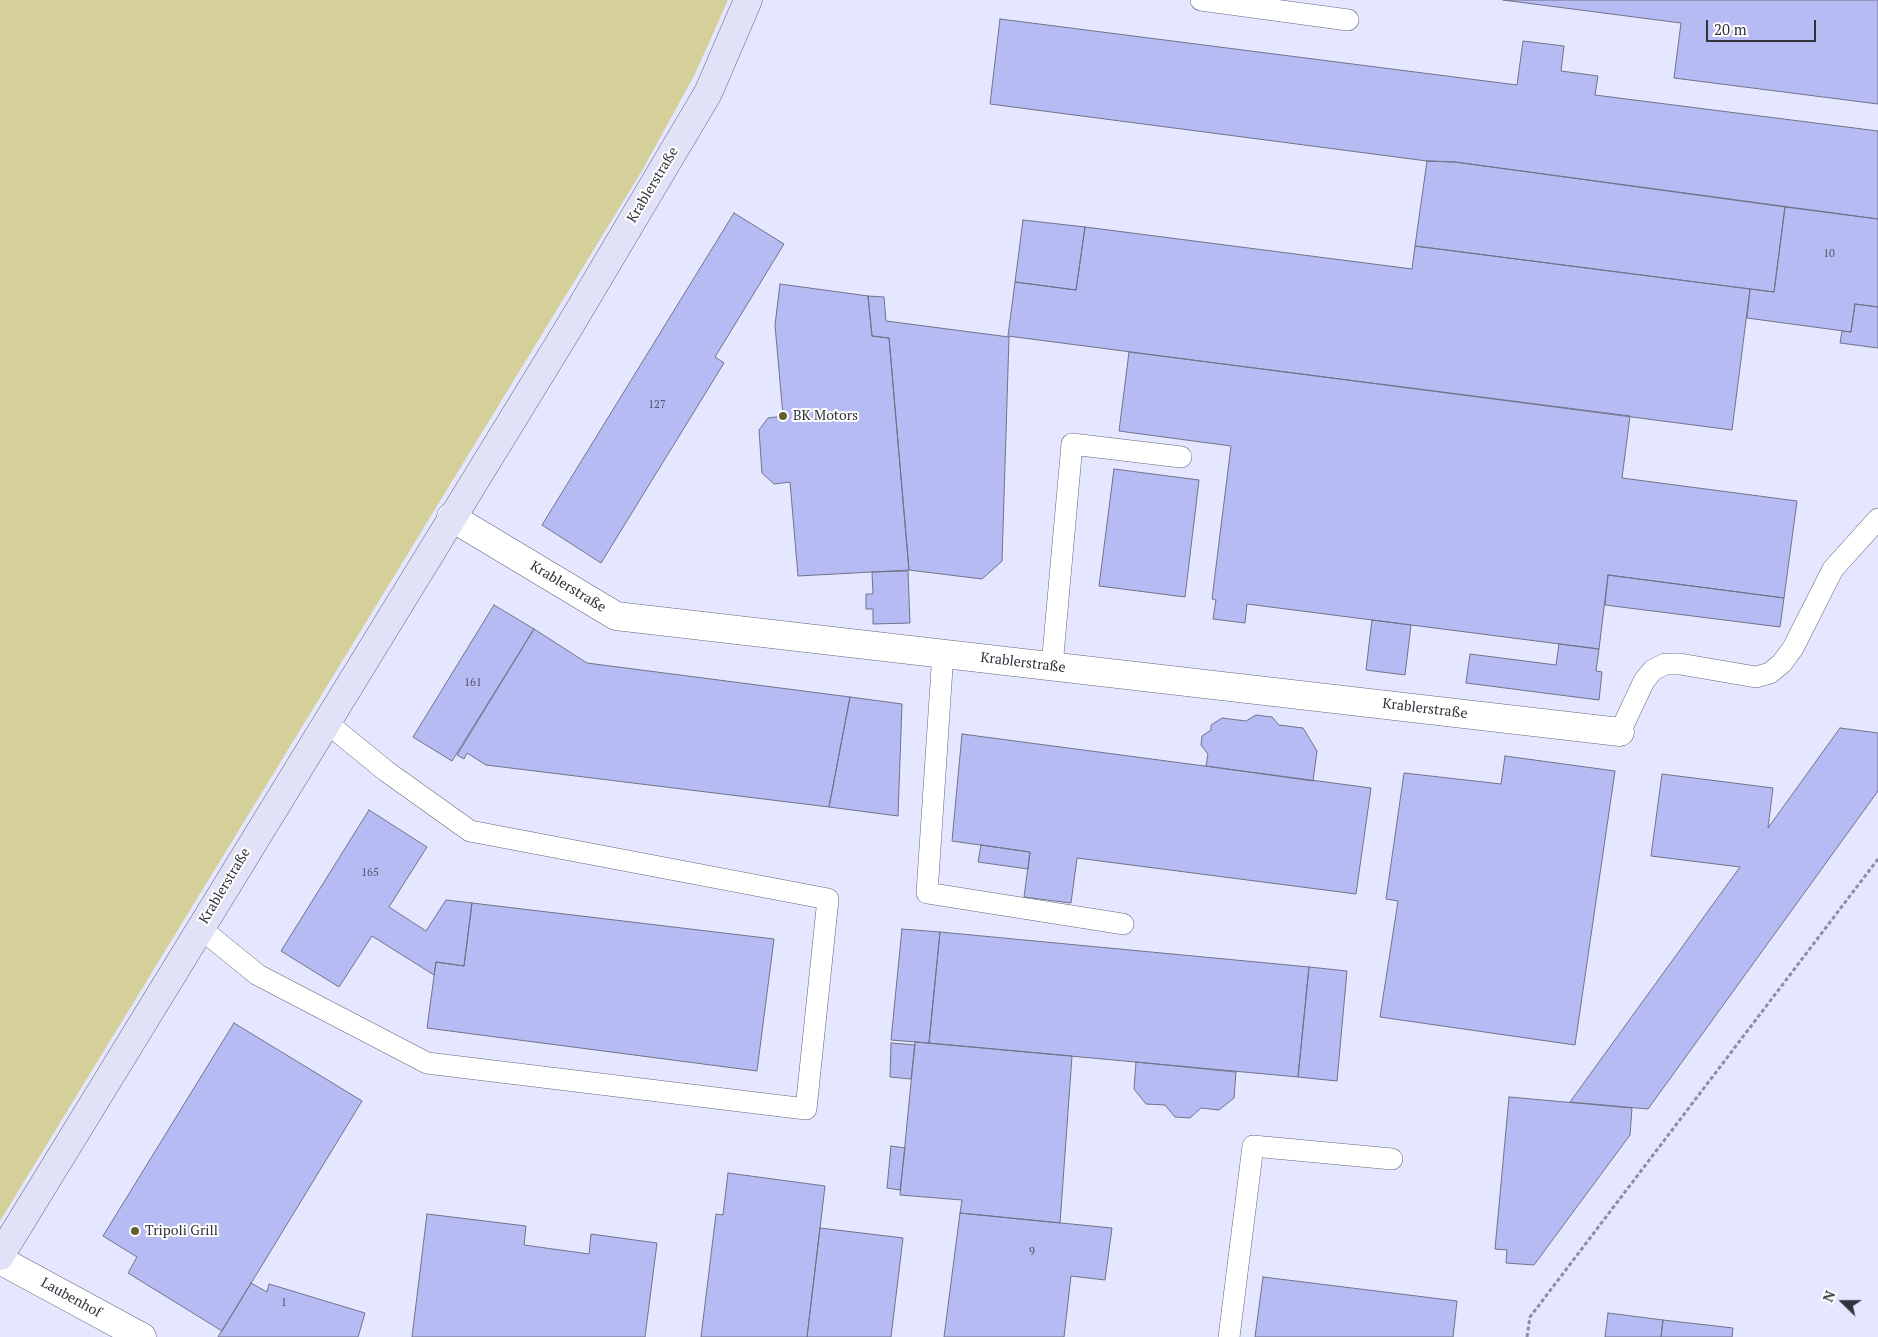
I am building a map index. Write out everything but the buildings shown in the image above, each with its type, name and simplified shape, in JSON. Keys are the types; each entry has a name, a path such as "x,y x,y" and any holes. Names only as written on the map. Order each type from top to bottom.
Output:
{"street":[{"name":"Krablerstraße","path":"0,1256 451,517 568,329 708,93 748,0"},
{"name":"Krablerstraße","path":"451,517 616,616 1620,732"},
{"name":"Laubenhof","path":"0,1260 142,1337"}],"lane":[{"path":"1201,0 1348,20"},
{"path":"1052,666 1072,444 1181,457"},
{"path":"1620,732 1644,681 1653,670 1665,664 1680,664 1756,676 1770,673 1782,663 1793,648 1832,569 1878,519"},
{"path":"944,653 927,893 1122,924"},
{"path":"200,928 258,975 427,1063 806,1110 828,899 470,832 386,771 326,722"},
{"path":"1229,1337 1253,1146 1392,1159"}],"path":[{"path":"1527,1337 1530,1317 1878,859"}],"shaded area":[{"path":"0,0 728,0 695,74 643,169 0,1221"}],"place":[{"name":"BK Motors","path":"783,416"},
{"name":"Tripoli Grill","path":"135,1231"}]}
